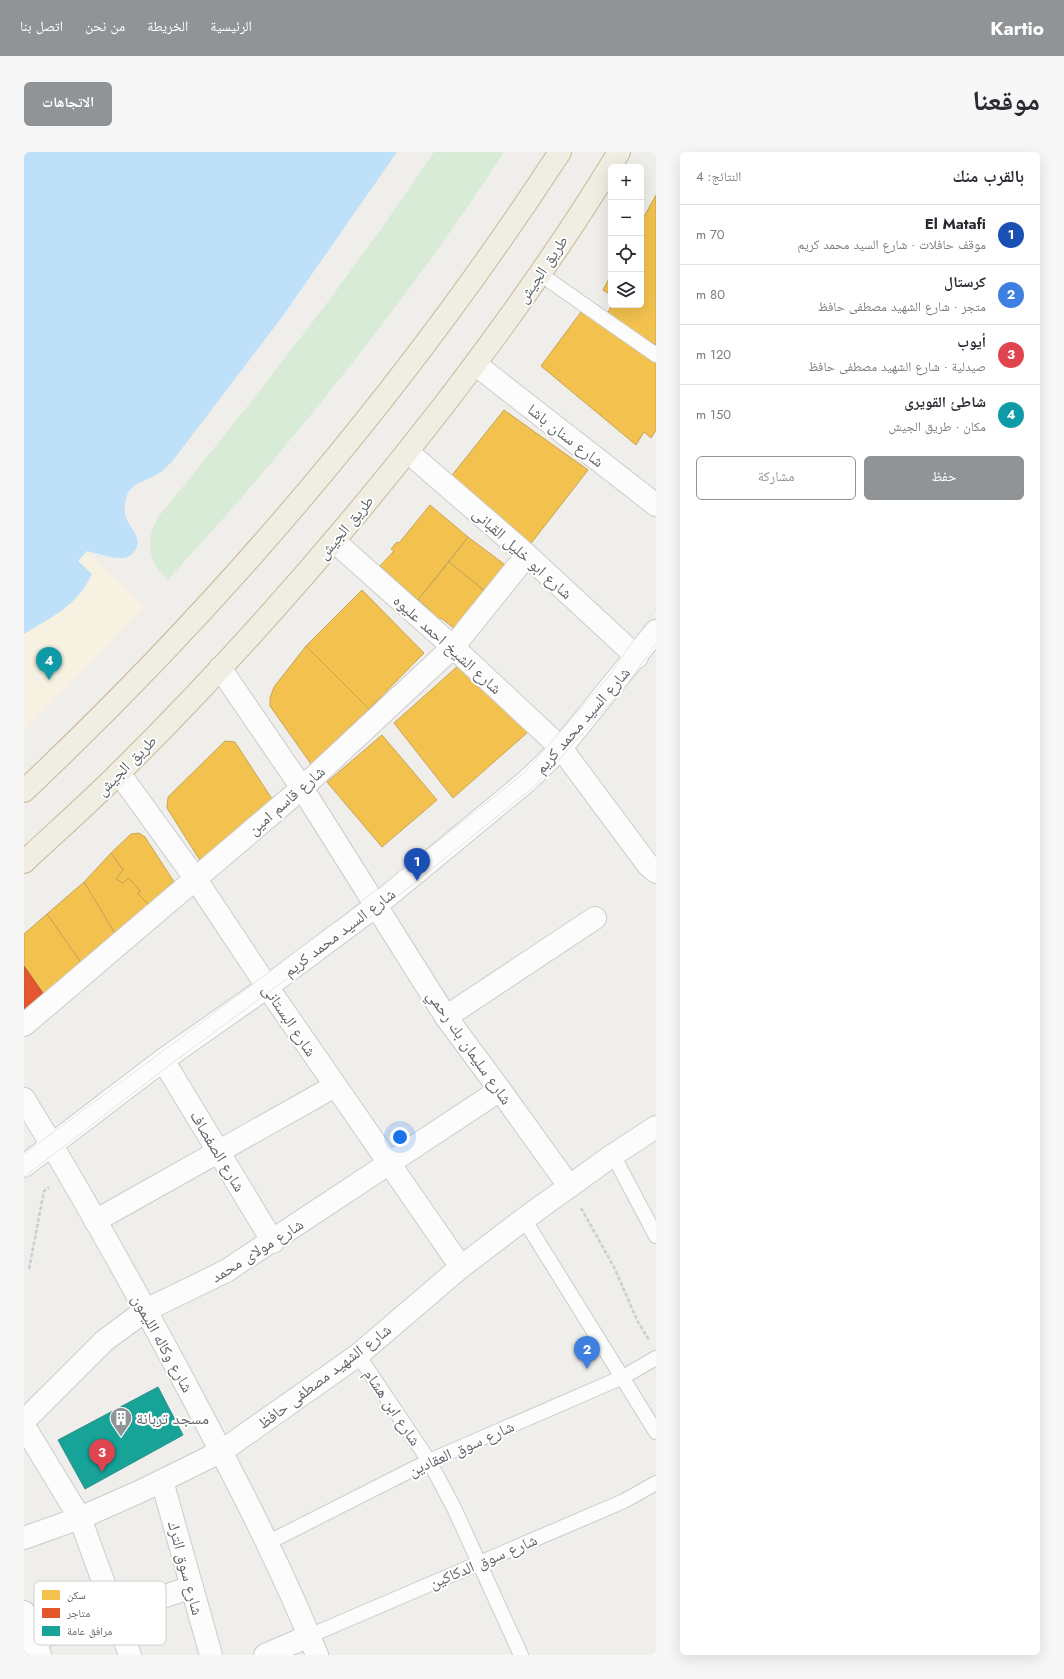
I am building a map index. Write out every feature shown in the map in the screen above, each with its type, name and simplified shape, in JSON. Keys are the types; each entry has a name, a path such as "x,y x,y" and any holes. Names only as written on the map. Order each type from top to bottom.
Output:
{"highway":[{"path":"24,791 117,701 174,641 299,501 394,385 443,320 483,266 560,152"},
{"name":"طريق الجيش","path":"24,862 119,773 220,668 334,541 408,452 475,364 540,274 619,152"}],"street":[{"name":"شارع سنان باشا","path":"475,364 656,505"},
{"name":"شارع ابو خليل القبانى","path":"408,452 527,555 637,657"},
{"name":"شارع الشيخ احمد عليوه","path":"334,541 453,647 561,748 648,865 656,872"},
{"name":"شارع قاسم امين","path":"24,1025 302,788 453,647 527,555"},
{"name":"شارع السيد محمد كريم","path":"24,1166 163,1060 267,987 377,905 527,781 561,748 655,636"},
{"name":"شارع سليمان بك رحمي","path":"220,668 302,788 377,905 446,1017 569,1186"},
{"name":"شارع البستانى","path":"119,773 195,878 267,987 461,1267"},
{"path":"446,1017 595,918"},
{"name":"شارع الصفصاف","path":"163,1060 273,1242"},
{"path":"95,1221 335,1086"},
{"name":"شارع مولاى محمد","path":"24,1421 104,1341 146,1310 226,1272 500,1090"},
{"name":"شارع وكاله الليمون","path":"24,1099 52,1144 146,1310 222,1451 267,1543 313,1645"},
{"name":"شارع الشهيد مصطفى حافظ","path":"24,1538 80,1518 162,1481 222,1451 358,1355 461,1267 524,1219 612,1155 656,1126"},
{"path":"24,1426 80,1518 103,1581"},
{"name":"شارع سوق الترك","path":"162,1481 211,1655"},
{"path":"166,1596 192,1587"},
{"path":"24,1612 33,1646"},
{"path":"126,1645 130,1655"},
{"path":"265,1655 313,1645"}],"lane":[{"path":"540,274 656,355"},
{"path":"612,1155 656,1236"},
{"path":"524,1219 656,1432"},
{"name":"شارع سوق العقادين","path":"267,1543 429,1461 623,1377 654,1353"},
{"name":"شارع ابن هشام","path":"358,1355 429,1461 454,1508 521,1655"},
{"name":"شارع سوق الدكاكين","path":"313,1645 478,1562 624,1501 656,1484"}],"path":[{"path":"29,1269 44,1191 67,1170"},
{"path":"569,1186 615,1270 637,1320 654,1353"}],"green space":[{"path":"434,152 504,152 416,280 353,362 288,443 233,508 168,580 156,565 150,550 151,535 158,517 266,383 335,292 369,246"}],"sand":[{"path":"87,551 145,607 24,731 24,634 69,605 78,561"}],"water":[{"path":"24,152 397,152 282,317 174,459 161,472 137,484 128,493 125,503 125,514 137,538 137,548 127,557 120,558 87,551 78,561 92,574 79,595 63,610 24,634"}],"building: سكن":[{"path":"656,195 656,345 605,317 610,308 644,308 644,217"},
{"path":"608,281 608,293 603,290"},
{"path":"581,312 656,360 656,430 651,438 644,432 636,445 541,366"},
{"path":"504,410 588,470 529,546 449,479"},
{"path":"430,505 468,537 418,600 380,566 394,551 391,549 397,542 399,543"},
{"path":"468,537 508,567 486,592 449,562"},
{"path":"449,562 486,592 455,629 441,618 438,621 428,613 430,610 418,600"},
{"path":"362,590 424,653 369,709 306,646"},
{"path":"306,646 369,709 311,764 270,706 270,698 274,687"},
{"path":"459,665 528,732 453,798 394,723"},
{"path":"382,735 437,800 382,847 327,782"},
{"path":"225,741 235,742 272,799 201,862 167,808 168,797"},
{"path":"139,833 145,837 176,885 150,906 138,894 140,891 129,878 123,883 116,879 123,870 111,853 131,834"},
{"path":"111,853 123,870 116,879 123,883 129,878 140,891 138,894 150,906 116,935 84,882"},
{"path":"84,882 116,935 82,964 47,914"},
{"path":"47,914 82,964 45,996 24,966 24,934"}],"building: متاجر":[{"path":"24,966 45,996 24,1014"}],"building: مرافق عامة":[{"name":"مسجد تربانة","path":"158,1387 183,1435 85,1489 58,1440"}],"tram line":[{"path":"24,1154 261,978 385,883 524,773 609,676 656,608"},
{"path":"24,1177 167,1067 387,905 535,786 624,688 656,644"}],"place":[{"name":"شاطئ القويرى","path":"49,680"},
{"name":"El Matafi","path":"417,881"},
{"name":"كرستال","path":"587,1369"},
{"name":"مسجد تربانة","path":"121,1438"},
{"name":"أيوب","path":"102,1472"}]}
